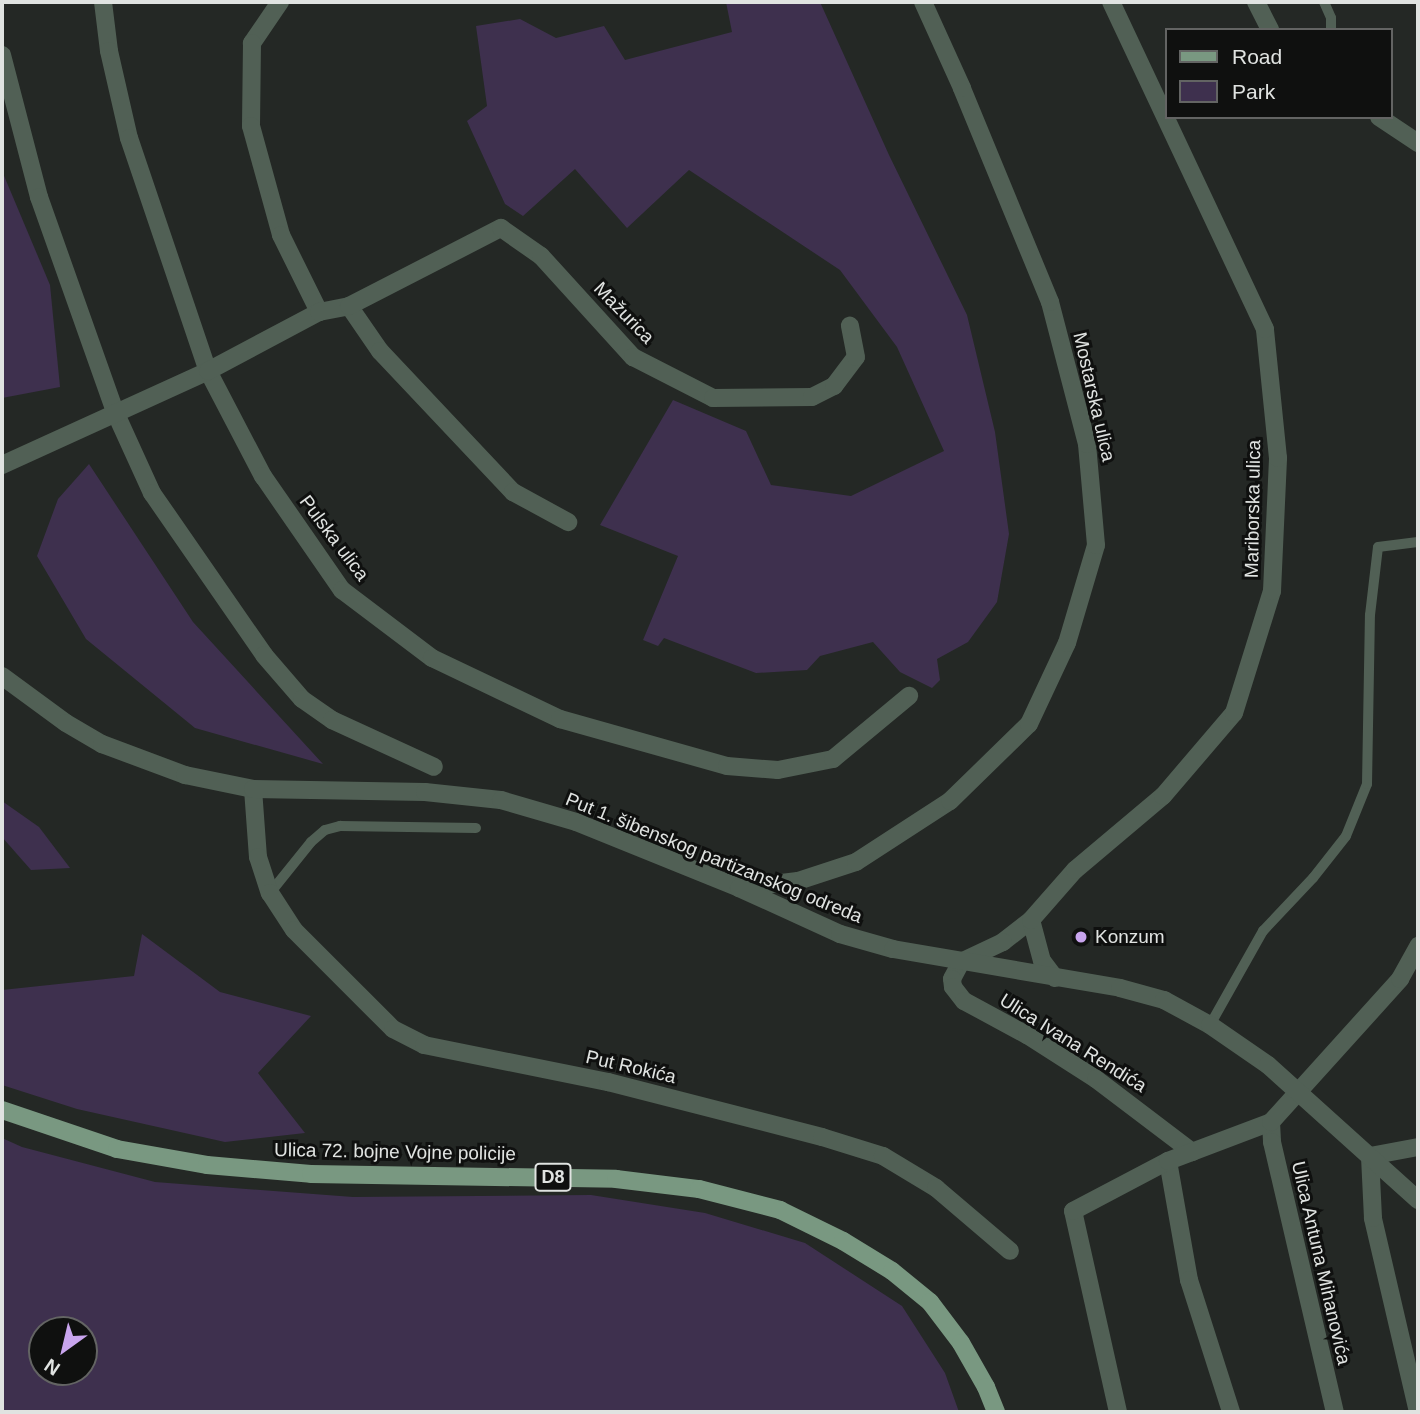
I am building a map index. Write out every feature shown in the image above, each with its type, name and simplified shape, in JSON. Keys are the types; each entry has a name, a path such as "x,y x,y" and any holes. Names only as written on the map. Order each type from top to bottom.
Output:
{"main road":[{"name":"Ulica 72. bojne Vojne policije","path":"2,1110 117,1149 207,1165 310,1174 616,1179 699,1189 780,1210 843,1241 883,1265 930,1302 961,1343 986,1387 996,1412"}],"street":[{"name":"Pulska ulica","path":"103,2 109,51 129,138 208,371 264,476 342,590 432,658 560,719 727,765 778,770 833,759 909,696"},
{"path":"280,2 253,43 251,125 281,235 319,312"},
{"name":"Mostarska ulica","path":"739,888 798,881 856,862 950,801 1029,724 1067,643 1096,545 1087,444 1050,302 962,88 923,2"},
{"name":"Mariborska ulica","path":"1111,2 1164,115"},
{"path":"1256,2 1269,28"},
{"path":"2,55 40,197 116,414 152,493 264,654 302,699 332,720 434,767"},
{"name":"Mariborska ulica","path":"961,962 1003,942 1031,920 1075,870 1163,796 1234,713 1272,591 1278,458 1265,329 1166,119"},
{"path":"1382,119 1418,143"},
{"name":"Mažurica","path":"2,465 208,371 319,312 349,306 501,228 541,256 633,357 713,398 812,397 834,386 856,357 850,326"},
{"path":"349,306 380,351 513,492 568,522"},
{"name":"Put 1. šibenskog partizanskog odreda","path":"2,676 66,723 102,744 185,775 253,789 425,792 500,800 542,810 739,888 840,934 961,962 1120,988 1164,1000 1210,1025 1268,1065 1418,1200"},
{"name":"Put Rokića","path":"253,789 258,857 270,893 294,930 393,1029 424,1045 608,1082 822,1137 883,1156 936,1188 1010,1251"},
{"path":"1031,920 1042,961 1055,978"},
{"path":"1118,1412 1073,1211 1168,1161 1271,1122 1400,979 1418,946"},
{"name":"Ulica Ivana Rendića","path":"961,962 953,979 953,988 964,1001 1027,1035 1097,1079 1192,1152"},
{"name":"Ulica Antuna Mihanovića","path":"1271,1122 1272,1142 1335,1412"},
{"path":"1418,1147 1370,1156 1373,1218 1418,1412"},
{"path":"1168,1161 1189,1280 1231,1412"}],"lane":[{"path":"1324,2 1331,18 1331,28"},
{"path":"1210,1025 1263,931 1313,878 1346,836 1367,784 1370,615 1378,547 1418,542"},
{"path":"270,893 311,842 325,830 340,827 476,828"}],"green space":[{"path":"726,2 820,2 889,155 967,315 995,432 1009,534 997,602 968,642 937,659 940,680 932,688 900,672 873,642 820,656 807,670 756,673 664,638 658,646 643,640 678,556 600,525 673,400 746,431 771,485 851,496 944,451 897,347 840,270 689,170 627,228 575,169 523,216 505,204 467,121 487,106 476,26 520,19 556,38 604,26 625,60 732,32"},
{"path":"2,171 50,285 60,387 2,398"},
{"path":"89,464 193,622 323,764 195,728 86,639 37,556 58,499"},
{"path":"2,801 39,827 70,868 31,870 2,837"},
{"path":"142,934 220,992 311,1016 258,1073 305,1133 225,1142 77,1109 2,1085 2,990 134,976"},
{"path":"2,1138 22,1147 155,1182 353,1197 591,1195 705,1213 805,1243 902,1306 945,1373 959,1412 2,1412"}],"place":[{"name":"Konzum","path":"1081,937"}]}
